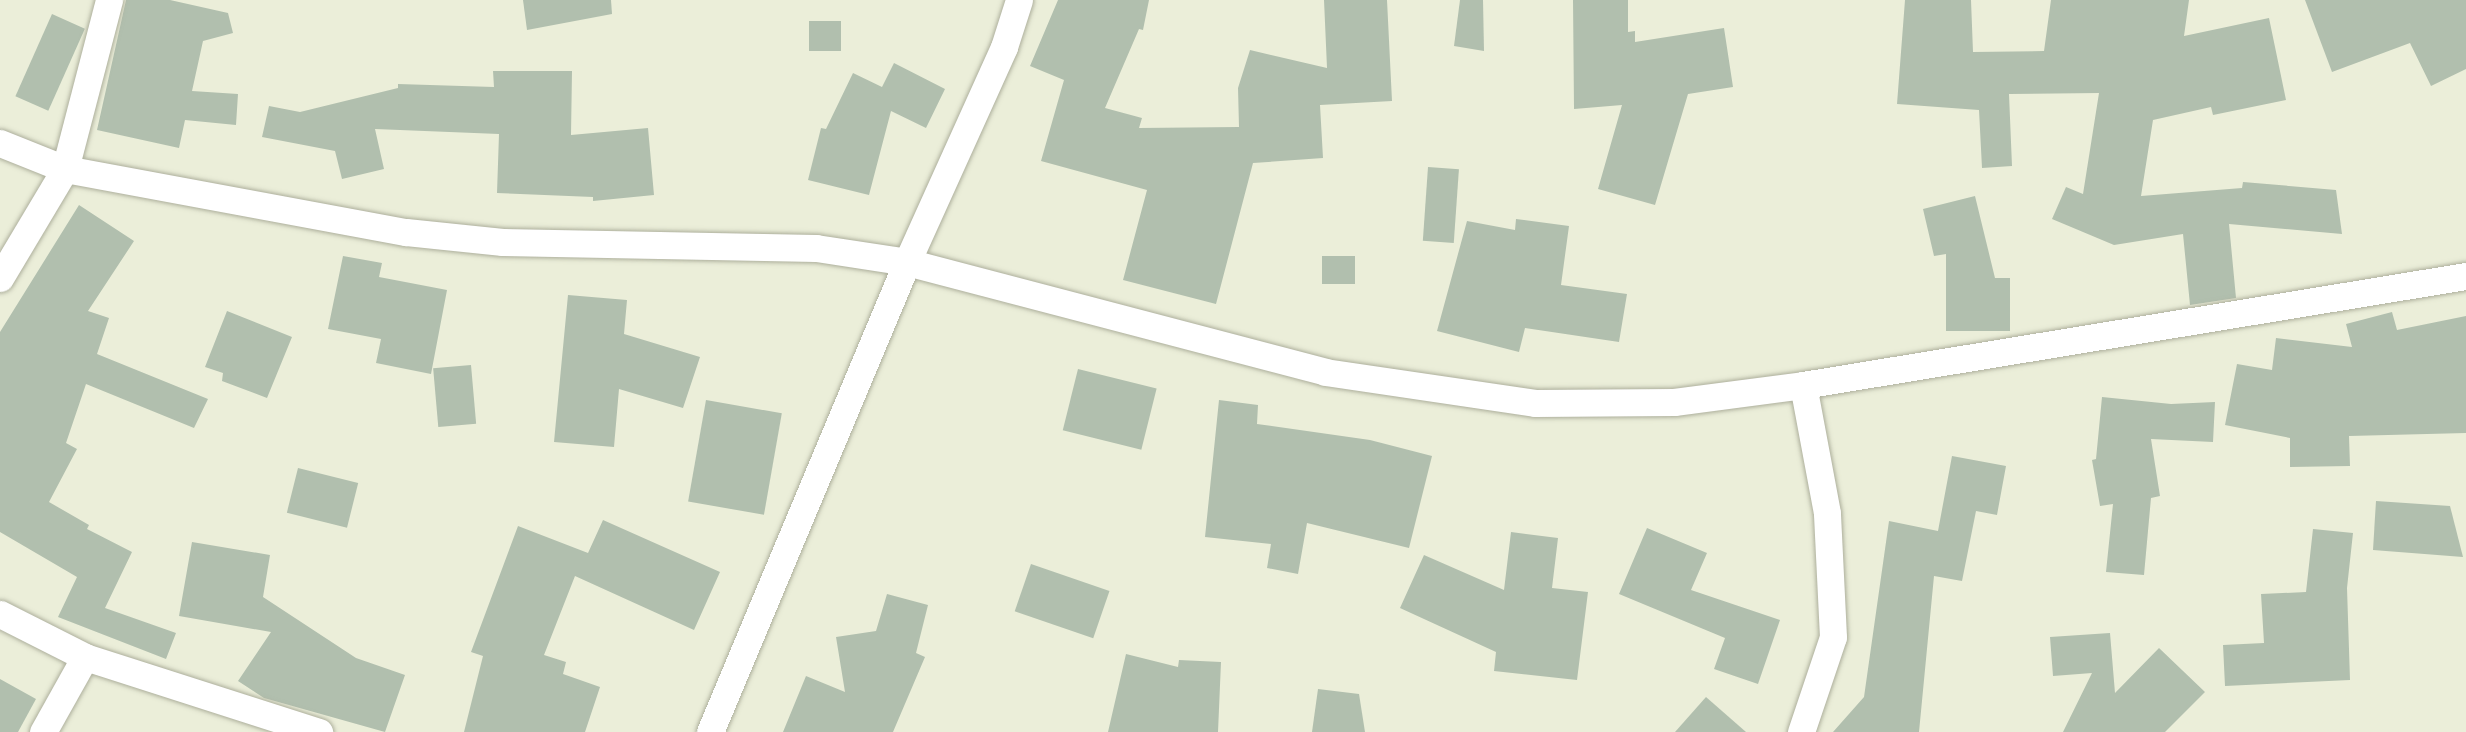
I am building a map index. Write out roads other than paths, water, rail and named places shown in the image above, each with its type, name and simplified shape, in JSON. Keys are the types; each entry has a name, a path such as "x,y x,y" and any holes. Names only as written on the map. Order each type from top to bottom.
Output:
{"street":[{"path":"0,278 65,169 109,0"},
{"path":"711,732 908,262 1004,47 1019,0"},
{"path":"0,143 65,169 406,232 502,242 816,248 908,262 1325,372 1535,403 1674,402 1803,385 2466,276"},
{"path":"1801,732 1833,637 1827,513 1803,385"},
{"path":"0,614 85,657 319,732"},
{"path":"43,732 85,657"}]}
